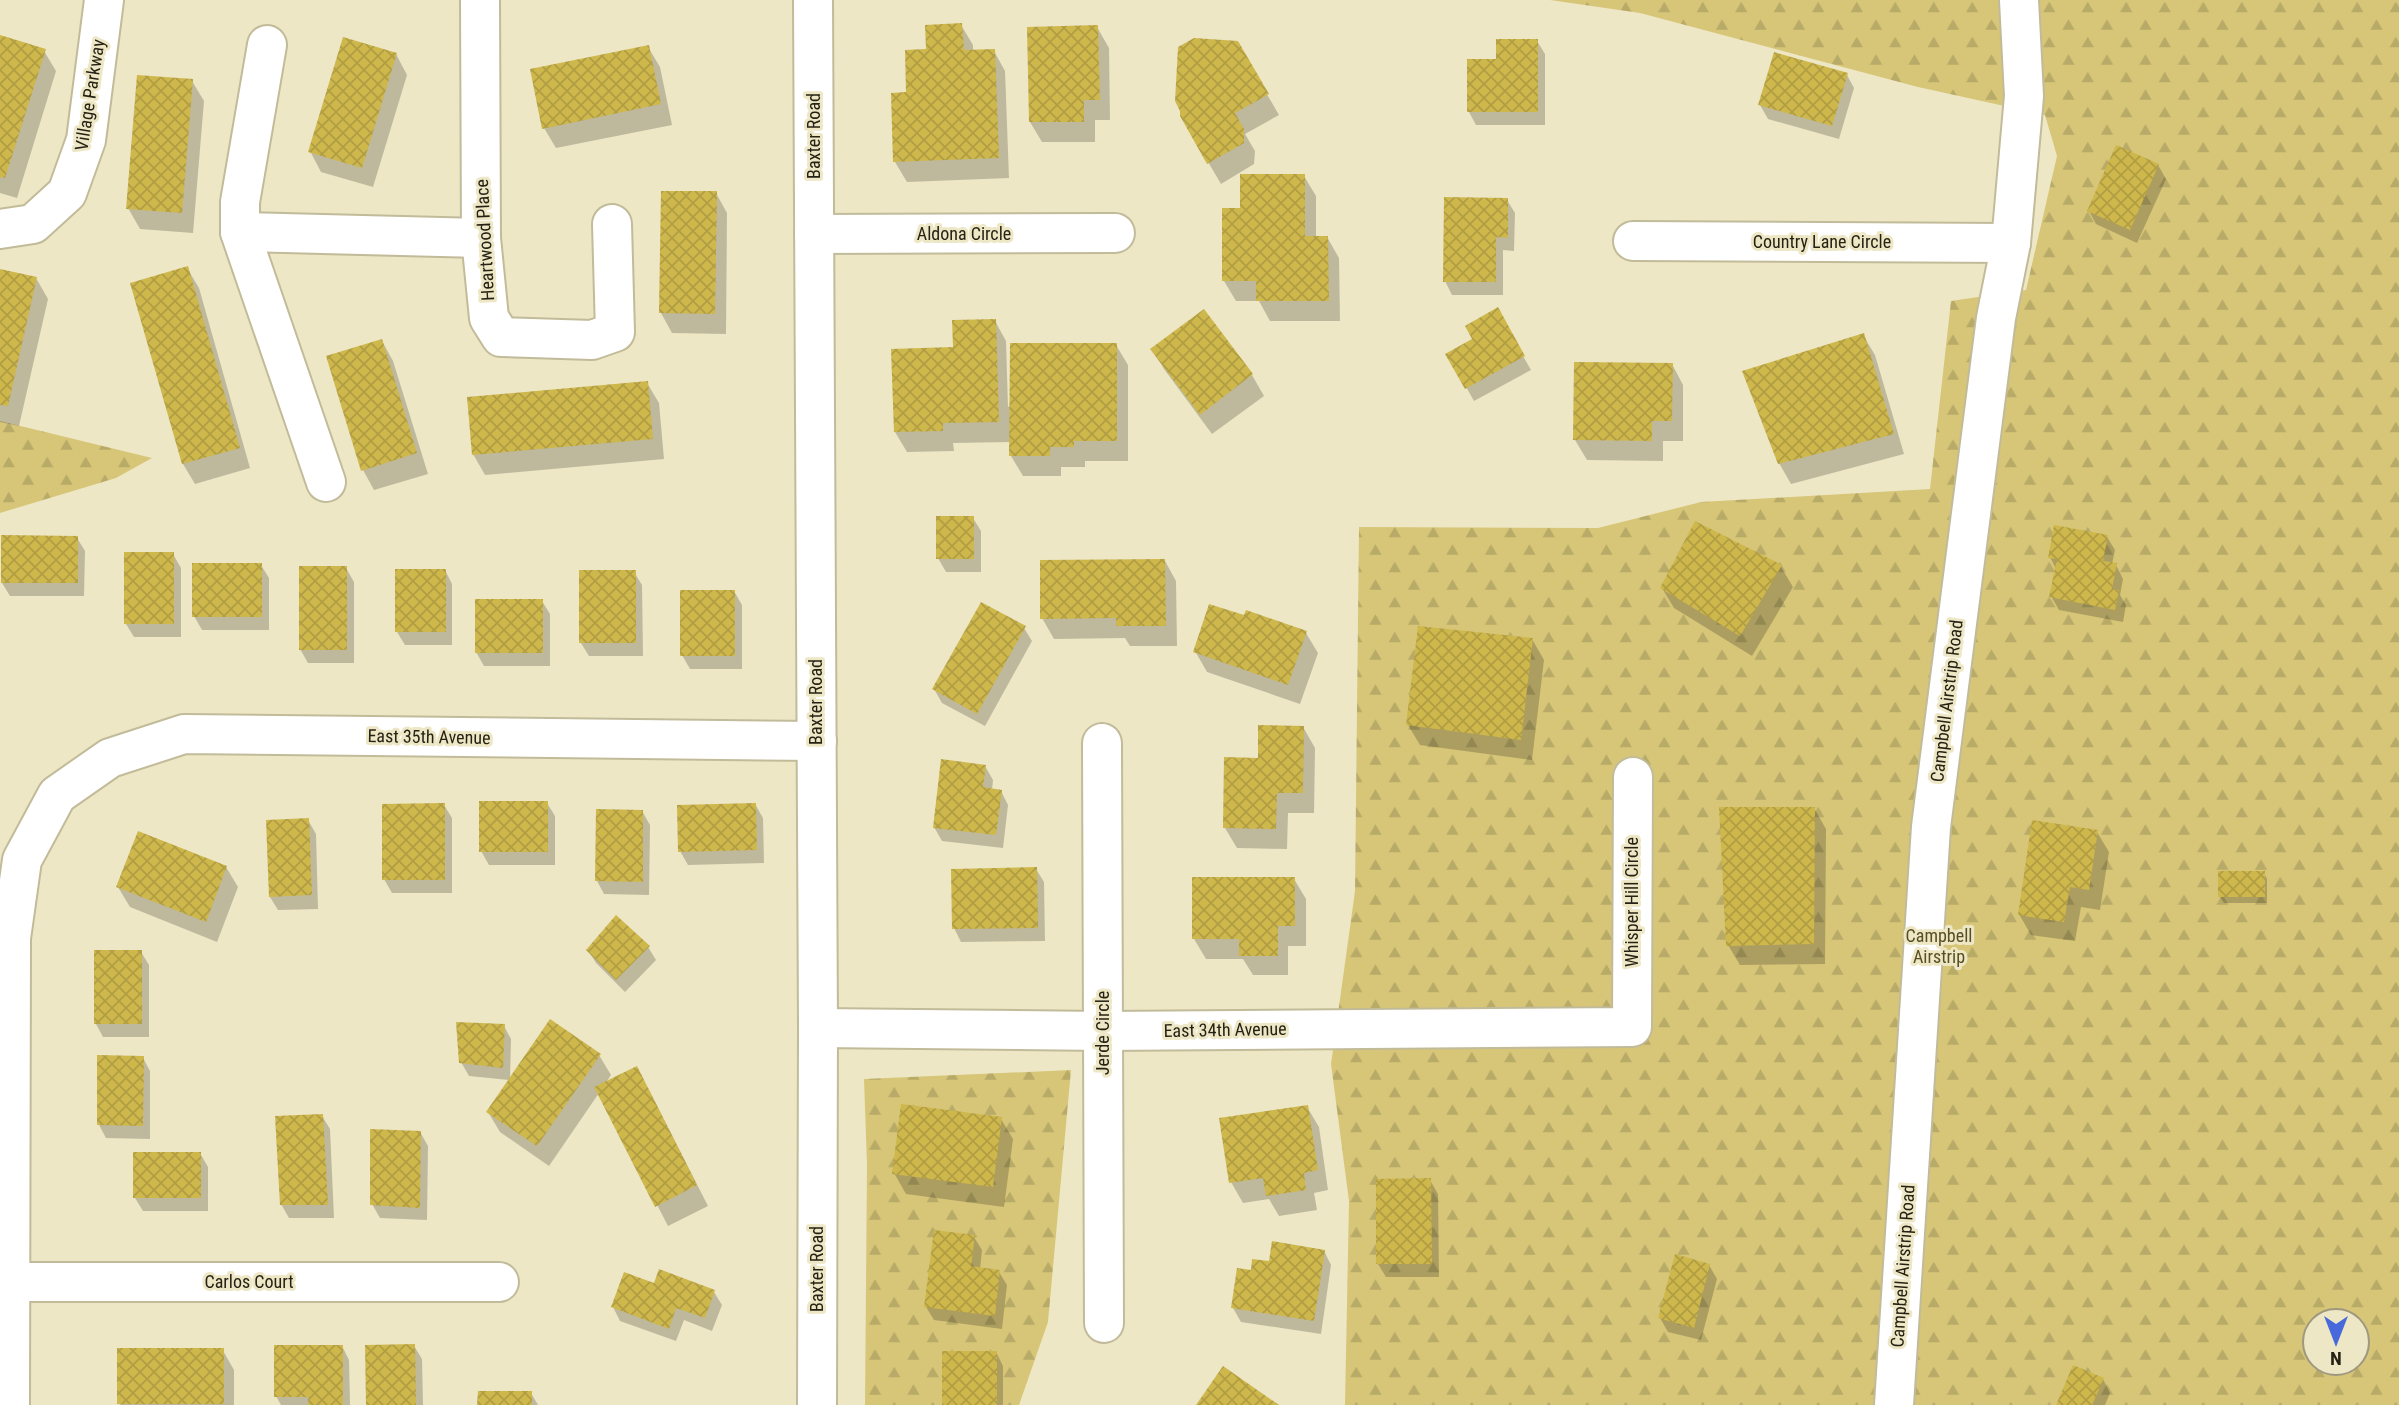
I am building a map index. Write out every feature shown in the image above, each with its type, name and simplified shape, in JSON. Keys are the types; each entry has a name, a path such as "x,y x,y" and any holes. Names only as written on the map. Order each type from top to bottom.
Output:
{"street":[{"name":"Village Parkway","path":"0,229 33,224 67,193 86,140 104,0"},
{"name":"Heartwood Place","path":"480,0 481,238 489,318 501,337 592,340 615,332 612,224"},
{"name":"Baxter Road","path":"813,0 817,1405"},
{"name":"Campbell Airstrip Road","path":"1894,1405 1931,827 1996,318 2011,243 2024,96 2019,0"},
{"path":"267,45 240,202 240,232 326,482"},
{"path":"240,232 481,238"},
{"name":"Aldona Circle","path":"814,234 1115,233"},
{"name":"Country Lane Circle","path":"1633,241 2011,243"},
{"name":"East 35th Avenue","path":"5,1282 11,938 22,860 57,795 110,758 184,734 817,741"},
{"name":"Jerde Circle","path":"1102,743 1104,1323"},
{"name":"Whisper Hill Circle","path":"1632,1027 1633,777"},
{"name":"East 34th Avenue","path":"818,1028 1102,1031 1632,1027"},
{"path":"5,1282 10,1405"},
{"name":"Carlos Court","path":"5,1282 499,1282"}],"green space":[{"name":"Campbell Airstrip","path":"1550,0 2399,0 2399,1405 1345,1405 1349,1201 1331,1064 1355,891 1359,527 1598,528 1701,502 1930,489 1951,301 2026,290 2057,156 2045,115 1918,87 1640,13"},
{"path":"0,421 152,458 116,478 0,513"},
{"path":"1071,1070 1048,1322 1019,1405 865,1405 867,1165 864,1079"}],"building":[{"path":"962,23 964,50 995,49 999,158 893,162 891,93 906,92 905,50 926,49 925,25"},
{"path":"1098,25 1100,100 1084,100 1084,122 1029,122 1027,27"},
{"path":"0,35 46,49 5,178 0,177"},
{"path":"343,37 397,53 362,168 308,152"},
{"path":"1194,38 1238,41 1269,94 1235,113 1244,129 1244,143 1207,164 1180,116 1175,101 1178,47"},
{"path":"1496,39 1538,39 1538,112 1467,112 1467,59 1496,59"},
{"path":"649,45 661,104 542,129 530,69"},
{"path":"1774,52 1848,73 1832,126 1758,105"},
{"path":"137,75 193,79 182,213 126,209"},
{"path":"2116,145 2159,164 2130,230 2087,211"},
{"path":"1240,174 1305,174 1305,236 1328,236 1329,301 1256,301 1256,281 1222,281 1222,208 1240,208"},
{"path":"661,191 717,191 715,314 659,313"},
{"path":"1444,197 1508,198 1508,238 1496,237 1496,282 1443,282"},
{"path":"188,266 240,448 182,464 130,283"},
{"path":"0,269 37,277 8,406 0,405"},
{"path":"1498,307 1525,356 1465,389 1445,354 1472,339 1465,326"},
{"path":"1204,309 1253,374 1200,415 1150,349"},
{"path":"996,319 999,422 943,423 943,431 894,432 891,349 953,347 952,320"},
{"path":"1864,333 1894,434 1778,464 1742,371"},
{"path":"382,339 417,453 361,471 326,356"},
{"path":"1010,343 1117,343 1117,441 1074,441 1074,447 1050,447 1050,456 1009,456"},
{"path":"1574,362 1673,363 1672,421 1652,421 1652,441 1573,440"},
{"path":"648,381 653,439 472,455 467,397"},
{"path":"936,516 974,516 974,559 936,559"},
{"path":"1695,521 1782,565 1740,636 1660,588"},
{"path":"2054,525 2108,535 2103,561 2117,563 2112,589 2119,590 2115,610 2049,597 2057,559 2048,558"},
{"path":"1,535 78,536 78,583 1,583"},
{"path":"124,552 174,552 174,624 124,624"},
{"path":"1165,559 1166,626 1116,626 1116,618 1040,619 1040,560"},
{"path":"192,563 262,563 262,617 192,617"},
{"path":"299,566 347,566 347,650 299,650"},
{"path":"395,569 446,569 446,632 395,632"},
{"path":"579,570 636,570 636,643 579,643"},
{"path":"680,590 735,590 735,656 680,656"},
{"path":"475,599 543,599 543,653 475,653"},
{"path":"981,602 1026,626 977,714 932,689"},
{"path":"1209,604 1244,615 1246,610 1307,631 1288,685 1193,652"},
{"path":"1418,626 1533,638 1521,740 1406,725"},
{"path":"1258,725 1304,726 1303,793 1277,793 1276,829 1223,828 1224,757 1258,758"},
{"path":"941,759 986,765 983,787 1002,790 996,835 933,828"},
{"path":"479,801 548,801 548,852 479,852"},
{"path":"445,803 445,880 382,880 382,804"},
{"path":"756,803 757,850 678,852 677,805"},
{"path":"1719,807 1815,807 1814,944 1726,946"},
{"path":"596,809 643,810 643,882 595,881"},
{"path":"309,818 312,895 269,897 266,820"},
{"path":"2032,820 2098,830 2089,890 2070,887 2064,922 2018,915"},
{"path":"138,831 227,866 206,922 116,887"},
{"path":"1037,867 1038,928 952,929 951,869"},
{"path":"2218,871 2265,871 2265,897 2218,897"},
{"path":"1192,877 1295,877 1295,926 1278,926 1278,956 1239,956 1239,939 1192,939"},
{"path":"616,915 650,946 616,980 586,950"},
{"path":"94,950 142,950 142,1024 94,1024"},
{"path":"550,1019 601,1054 537,1146 486,1112"},
{"path":"456,1022 505,1024 503,1068 459,1063"},
{"path":"97,1055 144,1056 143,1126 97,1125"},
{"path":"637,1066 697,1185 655,1207 594,1087"},
{"path":"901,1104 1002,1117 993,1187 892,1174"},
{"path":"1308,1105 1318,1170 1304,1173 1306,1190 1266,1196 1263,1178 1229,1183 1219,1118"},
{"path":"323,1114 328,1205 280,1205 275,1116"},
{"path":"370,1129 421,1131 420,1208 370,1205"},
{"path":"133,1152 201,1152 201,1198 133,1198"},
{"path":"1431,1178 1432,1264 1376,1264 1376,1179"},
{"path":"934,1230 975,1235 971,1266 1000,1270 995,1316 924,1307"},
{"path":"1272,1241 1325,1250 1314,1321 1231,1308 1237,1268 1251,1270 1252,1259 1269,1261"},
{"path":"1675,1254 1710,1264 1694,1328 1658,1318"},
{"path":"659,1269 715,1290 705,1318 676,1308 669,1329 611,1307 624,1272 654,1283"},
{"path":"415,1344 416,1405 366,1405 365,1345"},
{"path":"274,1345 343,1345 343,1405 308,1405 308,1397 274,1397"},
{"path":"117,1348 224,1348 224,1404 117,1404"},
{"path":"942,1351 997,1351 997,1405 942,1405"},
{"path":"2073,1365 2104,1378 2092,1405 2056,1405"},
{"path":"1223,1366 1279,1405 1196,1405"},
{"path":"478,1391 532,1391 532,1405 477,1405"}]}
